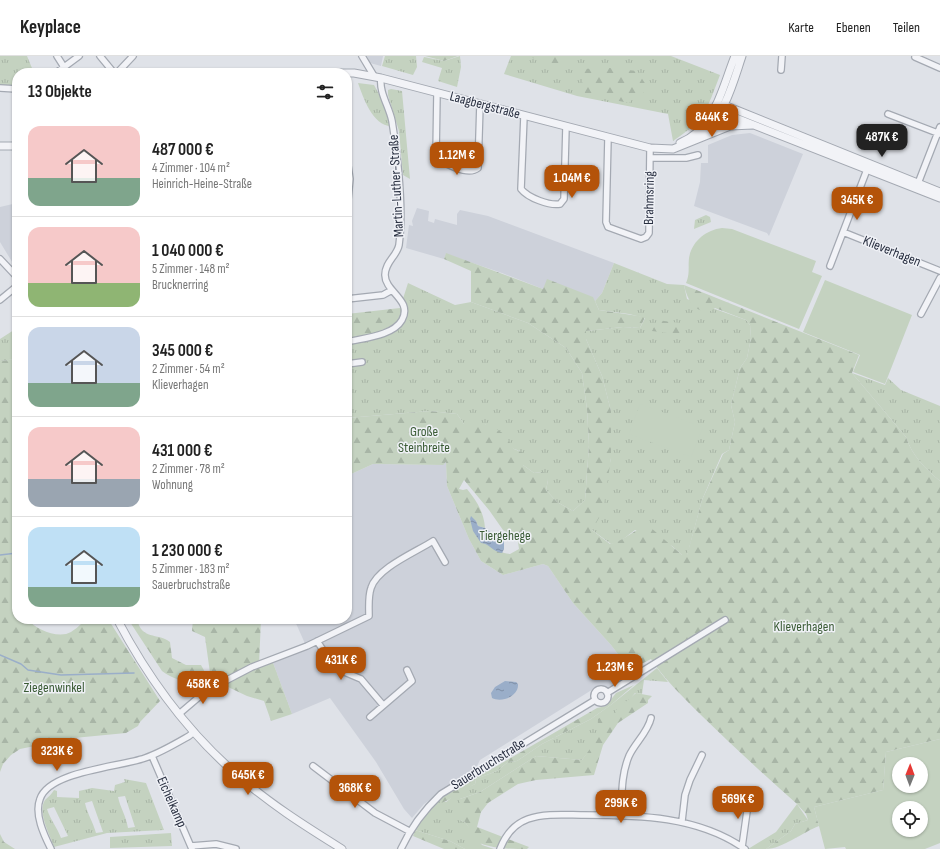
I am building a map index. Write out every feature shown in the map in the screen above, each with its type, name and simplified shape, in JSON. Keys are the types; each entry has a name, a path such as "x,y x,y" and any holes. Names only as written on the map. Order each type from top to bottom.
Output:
{"street":[{"path":"58,56 64,67 79,56"},
{"path":"100,56 111,68"},
{"path":"121,68 133,56"},
{"name":"Laagbergstraße","path":"658,149 681,142 694,135 707,123 716,105 735,56"},
{"name":"Laagbergstraße","path":"688,144 708,129 724,108 742,56"},
{"path":"781,70 782,56"},
{"name":"Martin-Luther-Straße","path":"362,57 362,74"},
{"name":"Martin-Luther-Straße","path":"352,341 388,331 401,322 404,311 404,306 386,283 385,273 388,264 398,248 398,180 392,121 377,77 362,57"},
{"path":"915,57 940,68"},
{"name":"Laagbergstraße","path":"352,73 377,77 650,148 673,149 703,139 730,126 753,126"},
{"path":"0,88 12,89"},
{"path":"437,93 436,155 441,161 468,171 474,171 478,168 480,104"},
{"path":"716,105 869,166 917,186 940,198"},
{"path":"724,108 753,126 869,166"},
{"path":"888,114 939,131 917,186"},
{"path":"524,116 521,189 525,194 554,206 560,204 564,199 566,127"},
{"name":"Brahmsring","path":"608,138 606,222 608,227 641,239 646,237 649,233 650,148"},
{"path":"0,146 12,146"},
{"path":"650,158 686,158 698,156"},
{"path":"830,266 869,166"},
{"path":"917,186 940,192"},
{"name":"Klieverhagen","path":"843,232 940,271"},
{"path":"0,259 2,266 12,273"},
{"path":"921,314 940,278"},
{"path":"0,300 12,290"},
{"path":"352,298 383,295 392,290"},
{"path":"352,363 362,362"},
{"path":"179,714 213,687 252,667 307,646 369,616 371,586 376,578 384,571 433,541 445,562"},
{"name":"Sauerbruchstraße","path":"607,692 725,620"},
{"path":"120,624 160,688 179,714 194,732 234,773 256,790 342,849"},
{"path":"317,641 335,668 361,679 384,705"},
{"path":"370,717 412,681 407,670"},
{"name":"Sauerbruchstraße","path":"595,700 594,694 597,690 603,689 607,692"},
{"name":"Sauerbruchstraße","path":"595,700 599,703 604,702 608,698 607,692"},
{"name":"Sauerbruchstraße","path":"401,849 409,831 426,809 441,794 595,700"},
{"path":"620,815 623,774 630,755 650,726 651,718"},
{"path":"51,849 44,833 39,811 39,800 47,788 65,778 152,756 194,732"},
{"path":"682,821 685,795 690,780 702,755"},
{"name":"Eichelkamp","path":"152,756 191,848"},
{"path":"313,766 375,813 409,831"},
{"path":"500,849 504,838 513,828 528,819 549,816 620,815 682,821 712,830 744,848 749,797"},
{"path":"191,848 216,844 236,849"}],"shaded area":[{"path":"367,56 383,56 381,66 370,63"},
{"path":"750,133 803,154 769,236 767,233 694,206 700,182 701,163 708,163 708,145 732,135"},
{"path":"12,204 12,262 0,242 0,207"},
{"path":"417,208 429,211 428,221 434,223 435,219 457,225 457,214 460,210 488,216 614,263 602,293 595,301 571,300 502,273 446,254 444,259 406,248 409,225 413,226 412,221"},
{"path":"446,462 447,486 469,539 481,561 503,575 543,564 548,566 573,603 611,645 633,674 607,688 598,686 480,760 476,768 424,804 412,818 404,809 376,762 330,698 292,714 272,660 307,648 296,624 352,624 352,474 373,464 442,465"}],"green space":[{"path":"0,56 27,56 32,68 12,68 12,92 0,91"},
{"path":"385,56 416,56 417,67 413,75 382,66"},
{"path":"425,56 458,56 444,61"},
{"path":"460,56 461,67 457,87 438,81 442,68 422,62 424,57 444,61"},
{"path":"511,56 671,56 720,75 704,113 699,120 673,141 668,114 577,96 504,74"},
{"path":"528,56 566,56 560,69"},
{"path":"610,68 637,71 650,91 635,95 629,103 585,94 580,69"},
{"path":"358,83 374,85 392,126 379,122 374,117 366,103"},
{"path":"391,89 402,91 410,179 403,175 399,131 388,95 388,90"},
{"path":"722,116 728,118 728,125 710,131"},
{"path":"706,215 710,217 711,222 694,229 695,220"},
{"path":"722,228 732,229 816,261 812,272 822,276 799,329 686,283 689,258 693,246 705,234"},
{"name":"Klieverhagen","path":"446,253 543,289 547,279 593,297 599,310 645,317 640,328 623,327 586,331 586,339 602,376 611,411 611,458 603,511 592,530 610,544 621,540 639,529 650,527 682,555 687,555 702,500 723,454 729,450 735,422 731,405 740,368 747,358 751,338 750,325 746,320 715,308 709,312 699,310 689,299 684,285 859,355 852,373 906,437 915,456 940,481 940,739 886,752 883,790 814,807 819,826 786,843 766,849 791,831 795,824 808,820 806,814 688,702 656,667 651,659 630,670 611,645 573,603 548,566 543,564 503,575 481,561 469,539 447,486 446,462 443,465 373,464 352,474 352,418 430,411 457,414 464,424 485,424 504,434 514,449 524,453 523,465 534,473 542,472 547,474 548,480 546,490 557,502 573,511 585,500 589,445 587,409 582,373 566,348 528,323 471,302 471,271 444,259","holes":["464,480 489,510 503,530 518,542 519,549 510,554 503,553 491,547 481,538 473,526 470,519 476,521 478,526 485,528 483,517 476,502 467,489 459,489"]},
{"path":"614,263 667,284 684,285 687,299 746,320 750,325 751,338 747,358 740,368 731,405 735,422 729,450 722,454 702,500 687,556 682,555 672,546 635,530 618,543 611,544 592,530 611,459 611,411 602,376 586,339 586,331 623,327 640,328 645,318 599,310 595,301 602,293"},
{"path":"825,280 912,315 885,384 853,372 860,355 803,332"},
{"path":"408,283 455,305 471,302 528,323 566,348 582,373 587,409 589,445 585,500 573,511 557,502 546,490 548,480 542,472 534,473 523,465 520,451 514,449 485,424 464,424 457,414 430,411 352,418 352,336 386,329 394,325 400,317 400,308"},
{"path":"400,308 400,318 391,326 376,332 352,336 352,313"},
{"path":"657,320 679,323 684,331 683,335 652,331"},
{"path":"12,331 12,360 0,361 0,339"},
{"name":"Ziegenwinkel","path":"12,360 12,624 32,624 42,630 54,634 66,634 81,624 111,624 160,701 138,726 126,733 74,738 20,749 11,755 3,764 0,772 0,361"},
{"path":"852,373 885,385 888,378 901,390 940,406 940,481 915,456 906,437"},
{"path":"640,404 703,427 691,457 629,434"},
{"path":"131,624 138,624 146,633 170,642 172,658 186,665 201,665 206,674 205,682 182,681 162,671"},
{"path":"193,624 261,624 259,665 272,660 292,714 271,721 264,701 247,696 228,687 217,685 210,673 205,637 192,631"},
{"path":"657,668 668,682 644,680 642,694 635,693 582,760 536,756 480,792 460,799 460,820 465,822 482,845 494,849 465,849 450,841 415,830 429,809 438,800 446,802 460,791 475,784 476,779 497,771 508,762 517,761 542,744 591,719"},
{"path":"634,685 612,704 591,719 542,744 517,761 508,762 497,771 476,779 475,784 449,799 441,803 438,800 468,778 481,772 488,771 597,708 606,706 616,693"},
{"path":"636,693 652,696 648,700 648,703 618,723 603,745 594,775 536,780 518,784 488,803 481,812 477,827 529,847 527,849 493,847 477,842 471,838 467,832 469,828 465,822 460,820 460,799 480,792 536,756 582,760 597,739 598,719 606,713 616,715 616,710"},
{"path":"940,739 940,843 925,849 846,849 845,847 825,849 814,807 883,790 886,752"},
{"path":"124,779 146,783 164,830 107,833 54,847 45,824 42,811 45,800 54,790 57,791 57,797 79,798 79,791 92,788 114,791 115,785 125,782","holes":["125,796 135,827 128,828 119,801 118,797","92,801 103,832 96,833 85,803","54,807 68,836 61,838 47,809"]},
{"path":"797,804 808,820 795,824 791,831 766,849 748,849 776,832"},
{"path":"415,830 450,841 465,849 444,849 413,836"},
{"path":"171,833 172,846 110,848 110,837"},
{"path":"0,834 4,842 15,849 0,849"}],"water":[{"path":"471,516 476,521 478,526 485,528 504,541 504,549 502,553 484,543 481,543 473,531 470,519"},
{"path":"505,681 516,682 518,684 516,692 505,699 500,700 492,698 491,693 495,687"}],"waterway":[{"path":"0,555 12,554"},
{"path":"0,655 21,664 28,670 61,675 134,673"}],"park label":[{"name":"Große Steinbreite","path":"424,440"},
{"name":"Tiergehege","path":"505,535"}]}
